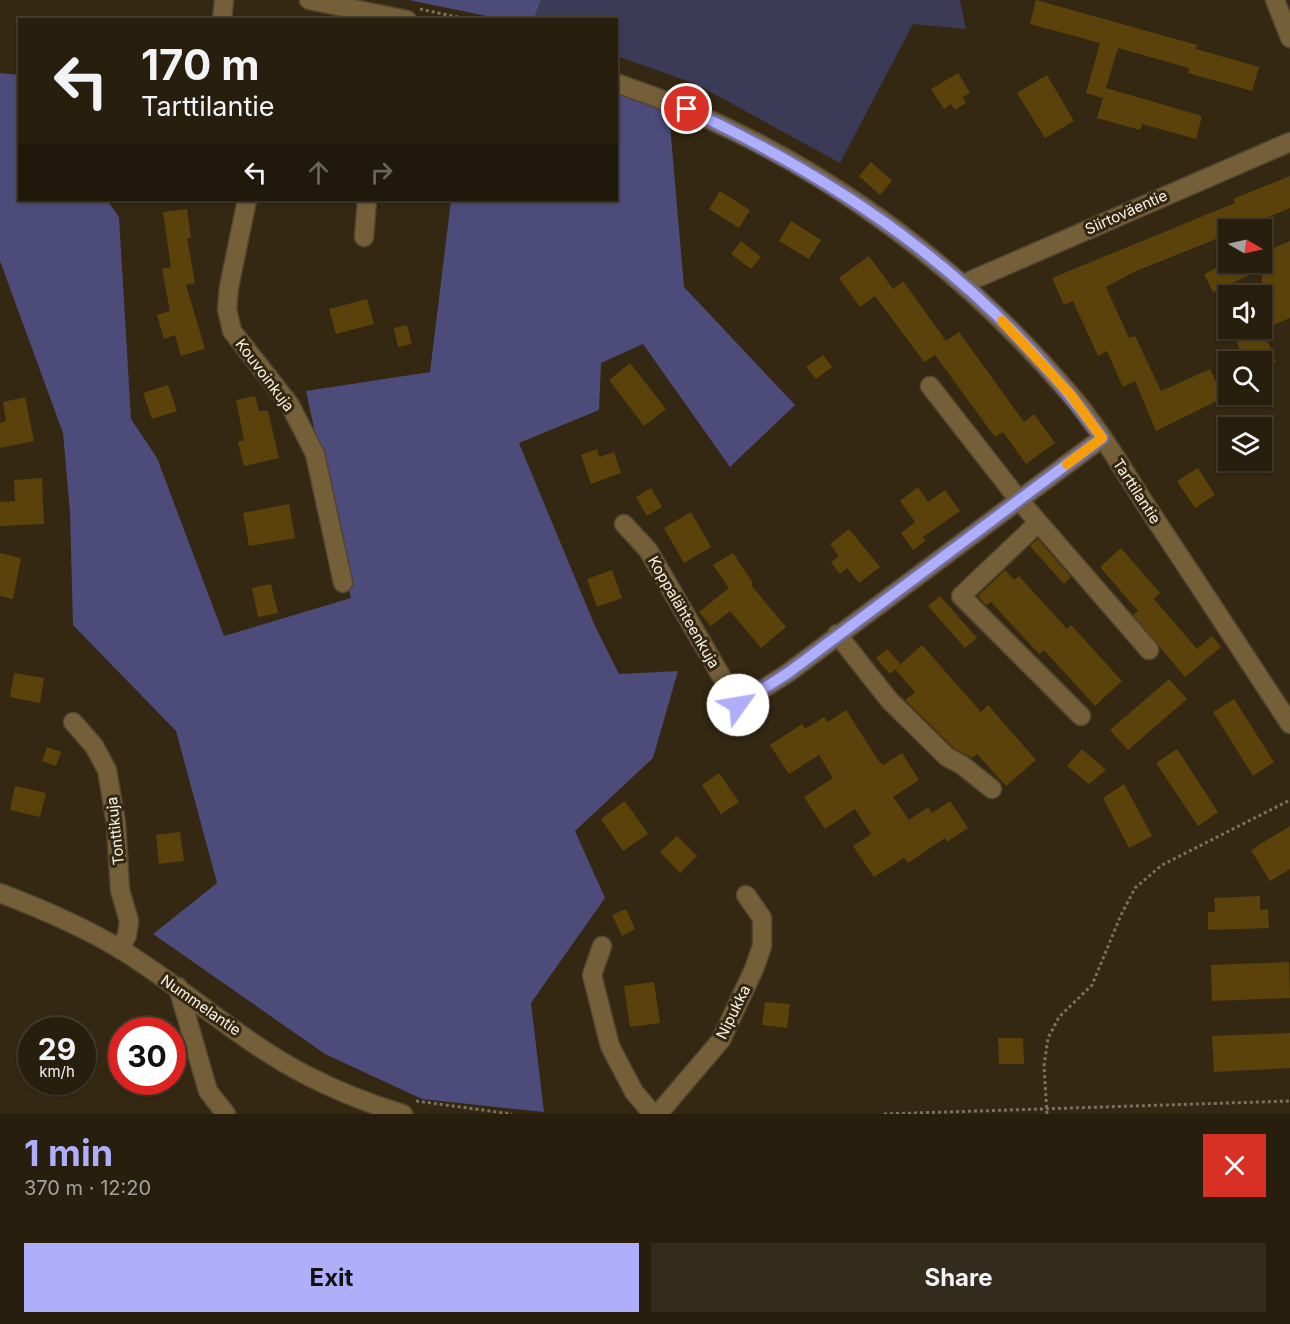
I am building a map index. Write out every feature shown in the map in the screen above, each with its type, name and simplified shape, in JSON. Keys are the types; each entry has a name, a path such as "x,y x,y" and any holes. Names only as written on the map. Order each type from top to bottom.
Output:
{"street":[{"path":"222,18 224,0"},
{"path":"309,0 385,18"},
{"path":"1275,0 1290,38"},
{"name":"Tarttilantie","path":"618,84 672,102 794,163 877,216 963,284 1020,338 1056,379 1102,438 1290,724"},
{"name":"Siirtoväentie","path":"963,284 1290,142"},
{"name":"Kouvoinkuja","path":"247,201 229,287 227,309 232,331 290,405 315,454 343,583"},
{"path":"364,237 367,201"},
{"path":"930,386 1038,523 1149,650"},
{"path":"992,789 962,765 947,757 890,701 837,634 1102,438"},
{"path":"1038,523 961,596 1081,716"},
{"name":"Koppalähteenkuja","path":"624,524 648,550 738,705 788,673 837,634"},
{"name":"Tonttikuja","path":"73,722 93,746 107,770 116,824 120,890 129,921 128,935 120,949"},
{"name":"Nummelantie","path":"0,893 62,917 120,949 178,987 265,1050 305,1074 366,1102 409,1107"},
{"name":"Nipukka","path":"658,1114 721,1040 754,969 762,946 762,918 746,895"},
{"path":"602,946 592,975 609,1046 634,1092 653,1114"},
{"path":"178,987 208,1091 217,1114"},
{"path":"208,1091 226,1114"}],"path":[{"path":"1047,1112 1044,1066 1048,1038 1059,1017 1092,985 1121,915 1135,888 1162,865 1290,800"},
{"path":"884,1114 1047,1112 1290,1101"},
{"path":"409,1107 512,1114"}],"shaded area":[{"path":"409,0 541,0 534,18 496,18"},
{"path":"541,0 960,0 966,29 913,24 840,163 696,84 618,56 618,18 535,18"},
{"path":"0,73 18,75 18,201 108,201 119,217 131,419 157,458 224,636 351,598 306,391 430,372 451,201 618,201 618,93 669,113 684,287 795,405 730,467 643,344 601,363 599,410 519,443 595,626 619,674 678,671 653,758 575,831 605,898 531,1003 544,1112 422,1099 325,1054 153,934 217,883 176,731 73,625 70,512 63,433 0,261"}],"building":[{"path":"1036,0 1197,45 1196,49 1259,67 1252,91 1188,73 1189,68 1118,48 1103,98 1086,93 1100,43 1030,24"},
{"path":"958,73 970,93 963,97 966,103 955,110 951,104 944,109 931,89"},
{"path":"1047,75 1074,121 1045,138 1017,93"},
{"path":"1106,88 1202,116 1196,139 1142,124 1140,130 1097,118"},
{"path":"871,162 892,181 880,195 859,176"},
{"path":"1290,176 1290,208 1264,219 1218,219 1218,238 1136,271 1106,287 1129,338 1135,336 1161,391 1210,369 1218,387 1218,400 1156,431 1135,381 1123,387 1107,351 1098,356 1073,301 1064,305 1052,278 1235,203 1233,199"},
{"path":"720,191 750,210 739,228 709,209"},
{"path":"187,209 191,238 187,238 195,283 186,285 205,349 181,356 175,335 164,339 157,315 170,311 162,269 171,267 163,212"},
{"path":"791,221 821,240 809,259 779,241"},
{"path":"741,241 761,257 751,269 731,254"},
{"path":"1290,241 1290,318 1272,325 1272,285 1262,285 1262,273 1272,273 1272,249"},
{"path":"869,256 893,289 903,281 946,341 959,332 1024,422 1034,414 1055,443 1026,464 1003,432 995,437 935,355 924,362 875,296 860,307 839,278"},
{"path":"1218,267 1218,273 1254,273 1228,285 1218,285 1218,296 1216,291 1213,292 1204,274"},
{"path":"367,299 374,324 336,334 329,309"},
{"path":"407,325 412,344 398,347 394,328"},
{"path":"1236,339 1267,339 1272,351 1240,351"},
{"path":"823,355 832,367 816,379 806,367"},
{"path":"630,363 666,409 644,426 609,380"},
{"path":"168,385 177,411 152,419 143,393"},
{"path":"255,396 259,411 268,411 279,458 244,466 238,442 244,440 236,400"},
{"path":"25,397 34,441 0,448 0,423 6,421 3,402"},
{"path":"597,449 599,457 614,452 621,473 591,484 581,455"},
{"path":"1198,468 1215,495 1195,508 1177,481"},
{"path":"42,478 44,524 0,526 0,502 15,501 14,480"},
{"path":"918,487 928,502 945,490 960,511 923,537 925,541 913,550 901,533 915,522 900,501"},
{"path":"651,488 662,507 647,516 636,497"},
{"path":"289,504 295,538 249,546 243,513"},
{"path":"691,512 711,547 684,563 664,528"},
{"path":"849,529 880,567 859,583 847,568 840,574 831,562 839,556 830,544"},
{"path":"1038,539 1071,577 1064,584 1030,546"},
{"path":"1121,548 1160,593 1154,599 1197,649 1212,636 1221,647 1185,677 1133,615 1138,611 1100,567"},
{"path":"0,553 21,558 13,599 0,596"},
{"path":"733,553 753,583 751,585 786,627 761,648 730,611 711,626 699,612 729,588 713,565"},
{"path":"612,570 622,598 597,607 587,579"},
{"path":"1005,570 1014,580 1019,576 1067,629 1071,625 1122,681 1095,706 1044,650 1039,654 991,602 986,605 978,596"},
{"path":"271,584 278,613 258,617 252,588"},
{"path":"940,596 977,638 965,648 928,606"},
{"path":"922,645 981,712 988,705 1036,760 1006,786 977,754 972,758 955,749 905,700 915,692 895,669"},
{"path":"887,649 901,664 890,674 876,658"},
{"path":"14,673 44,678 40,703 10,697"},
{"path":"1169,679 1187,699 1128,750 1110,730"},
{"path":"1234,699 1274,762 1253,776 1213,712"},
{"path":"846,710 883,765 902,753 919,780 893,797 909,820 928,807 932,813 950,801 968,828 947,842 945,838 908,863 904,858 874,877 853,846 871,834 855,809 825,829 804,797 833,778 819,755 789,774 770,745 802,724 805,729 824,717 828,722"},
{"path":"47,747 61,752 56,766 42,761"},
{"path":"1082,749 1106,770 1089,784 1067,766"},
{"path":"1177,749 1218,812 1198,826 1156,763"},
{"path":"719,773 739,802 721,814 702,785"},
{"path":"1124,784 1152,836 1129,848 1103,798"},
{"path":"15,786 46,793 40,817 10,810"},
{"path":"625,801 648,834 623,851 601,819"},
{"path":"1290,826 1290,869 1270,881 1251,850"},
{"path":"180,832 184,861 159,864 156,835"},
{"path":"677,836 697,856 680,873 660,852"},
{"path":"1260,896 1260,910 1268,909 1269,928 1208,930 1208,912 1215,912 1214,898"},
{"path":"626,909 635,929 622,936 612,915"},
{"path":"1289,962 1290,998 1212,1001 1211,965"},
{"path":"654,982 660,1023 630,1027 624,986"},
{"path":"765,1002 790,1004 787,1028 762,1025"},
{"path":"1290,1033 1290,1068 1214,1072 1212,1036"},
{"path":"998,1038 1023,1038 1024,1064 999,1064"}],"slow traffic":[{"path":"1002,321 1071,395 1102,438 1067,464"}],"route":[{"path":"687,109 776,152 829,183 933,259 1020,338 1071,395 1102,438 788,673 738,705"}]}
